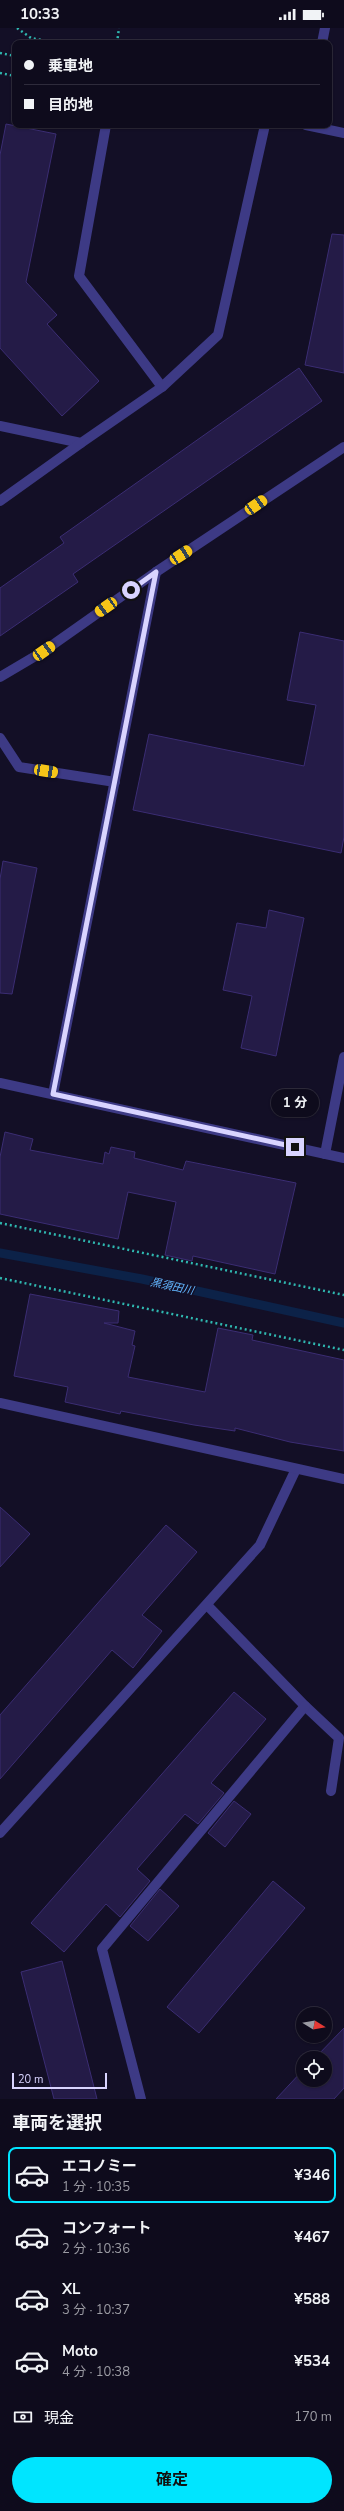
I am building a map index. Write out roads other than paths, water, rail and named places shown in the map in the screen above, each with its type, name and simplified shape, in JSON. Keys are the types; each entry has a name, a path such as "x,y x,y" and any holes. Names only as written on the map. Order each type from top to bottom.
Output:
{"street":[{"path":"323,40 325,28"},
{"path":"105,128 79,276 162,387"},
{"path":"0,501 162,387 218,335 264,128"},
{"path":"321,128 344,133"},
{"path":"0,426 81,443"},
{"path":"0,677 44,651 156,572 344,447"},
{"path":"53,1094 156,572"},
{"path":"0,738 18,767 115,782"},
{"path":"325,1154 344,1057"},
{"path":"0,1084 53,1094 344,1158"},
{"path":"0,1403 296,1469 344,1478"},
{"path":"0,1833 207,1605 260,1544 296,1469"},
{"path":"207,1605 305,1706 339,1738 331,1791"},
{"path":"140,2099 102,1949 305,1706"}],"waterway":[{"name":"黒須田川","path":"0,1253 142,1279 344,1323"}]}
